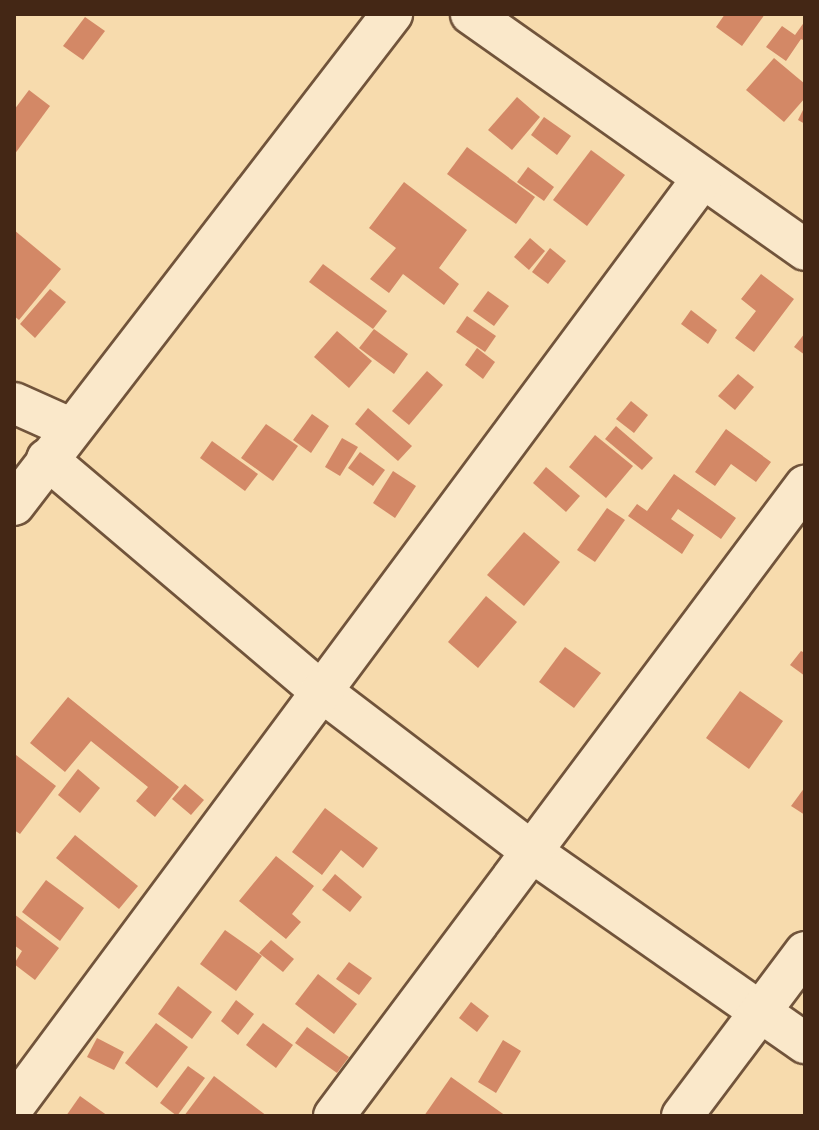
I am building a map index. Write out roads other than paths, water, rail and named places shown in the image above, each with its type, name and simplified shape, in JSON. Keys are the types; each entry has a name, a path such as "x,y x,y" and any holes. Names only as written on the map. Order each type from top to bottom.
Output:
{"street":[{"path":"14,505 58,443 392,14"},
{"path":"471,14 805,250"},
{"path":"14,1106 702,179"},
{"path":"14,403 321,691 532,852 805,1043"},
{"path":"334,1116 805,486"},
{"path":"682,1116 805,952"}]}
